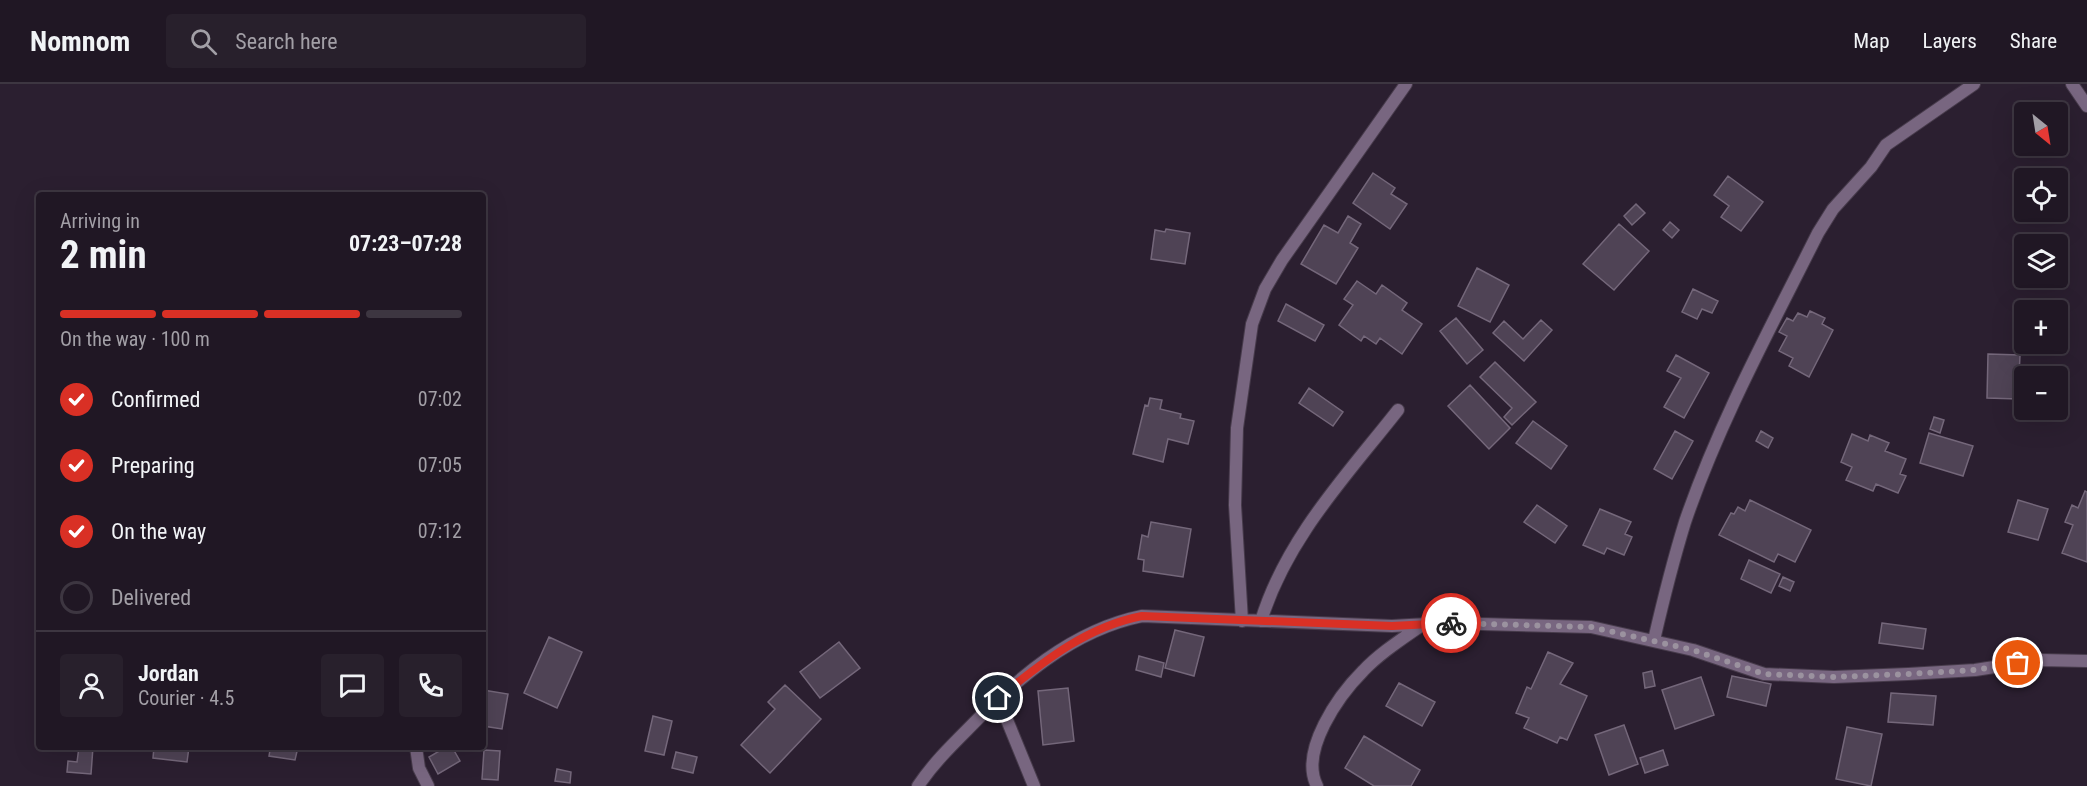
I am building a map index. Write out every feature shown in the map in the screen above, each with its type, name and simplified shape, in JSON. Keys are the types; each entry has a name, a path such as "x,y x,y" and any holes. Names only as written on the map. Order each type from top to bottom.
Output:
{"street":[{"path":"1242,621 1235,505 1237,428 1252,324 1265,289 1282,260 1406,84"},
{"path":"1654,640 1668,578 1686,520 1713,451 1740,390 1818,233 1833,209 1871,167 1886,145 1974,84"},
{"path":"2073,84 2087,106"},
{"path":"1261,621 1279,572 1305,530 1398,410"},
{"path":"918,786 930,768 998,698 1058,650 1107,625 1142,616 1242,621 1591,627 1693,650 1764,674 1834,677 1975,670 2040,660 2087,661"},
{"path":"1317,786 1313,774 1313,757 1332,710 1364,670 1423,624"},
{"path":"998,698 1034,786"},
{"path":"416,750 418,768 428,786"}],"building":[{"path":"1373,173 1395,188 1391,194 1407,204 1390,229 1353,203"},
{"path":"1728,176 1763,202 1741,231 1721,217 1729,206 1714,195"},
{"path":"1636,204 1645,213 1632,225 1624,216"},
{"path":"1348,216 1361,224 1350,243 1358,248 1336,284 1301,264 1324,225 1338,233"},
{"path":"1670,222 1679,230 1672,238 1663,230"},
{"path":"1619,224 1649,251 1614,290 1583,264"},
{"path":"1166,229 1190,233 1185,264 1151,259 1155,230 1165,232"},
{"path":"1477,268 1509,285 1490,322 1458,306"},
{"path":"1357,281 1376,294 1382,285 1407,303 1402,310 1422,324 1402,354 1380,338 1376,344 1364,336 1361,341 1339,325 1353,305 1344,299"},
{"path":"1693,289 1718,301 1712,313 1702,309 1697,319 1682,312"},
{"path":"1286,304 1324,325 1315,341 1278,321"},
{"path":"1810,311 1825,318 1822,324 1833,330 1809,377 1789,366 1793,358 1779,351 1787,336 1779,332 1787,318 1793,321 1798,313 1807,317"},
{"path":"1456,318 1483,350 1467,364 1440,331"},
{"path":"1541,320 1552,330 1524,361 1493,333 1504,321 1523,339"},
{"path":"1988,354 2020,355 2020,366 2014,366 2014,399 1987,398"},
{"path":"1676,355 1709,373 1684,418 1664,407 1681,378 1667,371"},
{"path":"1495,362 1536,402 1512,425 1504,417 1512,408 1480,377"},
{"path":"1470,385 1510,428 1489,449 1448,406"},
{"path":"1309,388 1343,412 1333,426 1299,403"},
{"path":"1150,398 1162,400 1160,409 1181,414 1180,418 1194,421 1188,444 1168,439 1163,462 1133,454 1145,405 1148,406"},
{"path":"1934,417 1944,420 1940,433 1930,429"},
{"path":"1533,421 1567,446 1551,469 1516,443"},
{"path":"1675,431 1693,441 1672,479 1654,469"},
{"path":"1761,431 1773,438 1768,448 1756,441"},
{"path":"1929,433 1973,446 1963,476 1920,463"},
{"path":"1852,434 1868,441 1870,435 1889,443 1885,451 1906,459 1900,474 1906,476 1898,493 1876,484 1873,491 1846,480 1852,467 1841,462"},
{"path":"2085,491 2087,492 2087,562 2062,553 2073,525 2065,522 2072,505 2078,508"},
{"path":"1750,500 1811,530 1795,562 1778,554 1774,562 1719,535 1731,513 1734,514 1738,507 1745,511"},
{"path":"2018,500 2048,509 2038,540 2008,532"},
{"path":"1537,505 1567,526 1555,543 1524,522"},
{"path":"1600,509 1631,522 1625,534 1632,537 1624,555 1607,548 1604,554 1583,545"},
{"path":"1151,522 1191,529 1183,577 1143,571 1144,560 1138,559 1142,535 1148,537"},
{"path":"1749,560 1780,574 1771,593 1741,579"},
{"path":"1783,577 1794,582 1790,591 1779,586"},
{"path":"1882,623 1926,629 1923,649 1879,643"},
{"path":"1175,630 1204,637 1194,676 1165,668"},
{"path":"549,637 582,652 557,708 524,693"},
{"path":"839,642 860,668 820,698 800,672"},
{"path":"1548,652 1573,663 1560,684 1587,696 1567,740 1560,737 1557,743 1524,728 1529,718 1516,713 1527,687 1531,689"},
{"path":"1139,656 1164,663 1161,677 1136,670"},
{"path":"1652,671 1655,686 1645,688 1643,673"},
{"path":"1732,676 1771,684 1766,706 1727,697"},
{"path":"1701,677 1714,715 1675,729 1662,690"},
{"path":"1399,683 1435,702 1422,726 1386,706"},
{"path":"785,685 821,719 770,773 741,745 775,709 768,702"},
{"path":"1068,688 1074,741 1043,745 1038,691"},
{"path":"486,690 508,694 502,729 486,726"},
{"path":"1891,693 1936,696 1933,725 1888,722"},
{"path":"653,716 672,721 664,755 645,751"},
{"path":"1624,725 1638,764 1609,775 1595,735"},
{"path":"1847,727 1882,734 1871,786 1836,779"},
{"path":"1364,736 1420,770 1411,786 1374,786 1345,768"},
{"path":"79,750 93,750 91,774 67,772 68,761 77,762"},
{"path":"154,750 189,750 187,762 153,758"},
{"path":"270,750 297,750 295,760 269,756"},
{"path":"441,750 454,750 460,761 438,774 429,757"},
{"path":"484,750 500,751 498,780 482,779"},
{"path":"1663,750 1668,765 1645,773 1640,758"},
{"path":"676,752 697,757 693,773 672,768"},
{"path":"557,769 571,772 570,783 555,781"}],"way so far":[{"path":"1451,623 1591,627 1693,650 1764,674 1834,677 1908,674 1975,670 2018,663"}],"route":[{"path":"998,698 1058,650 1107,625 1142,616 1392,626 1451,623"}]}
